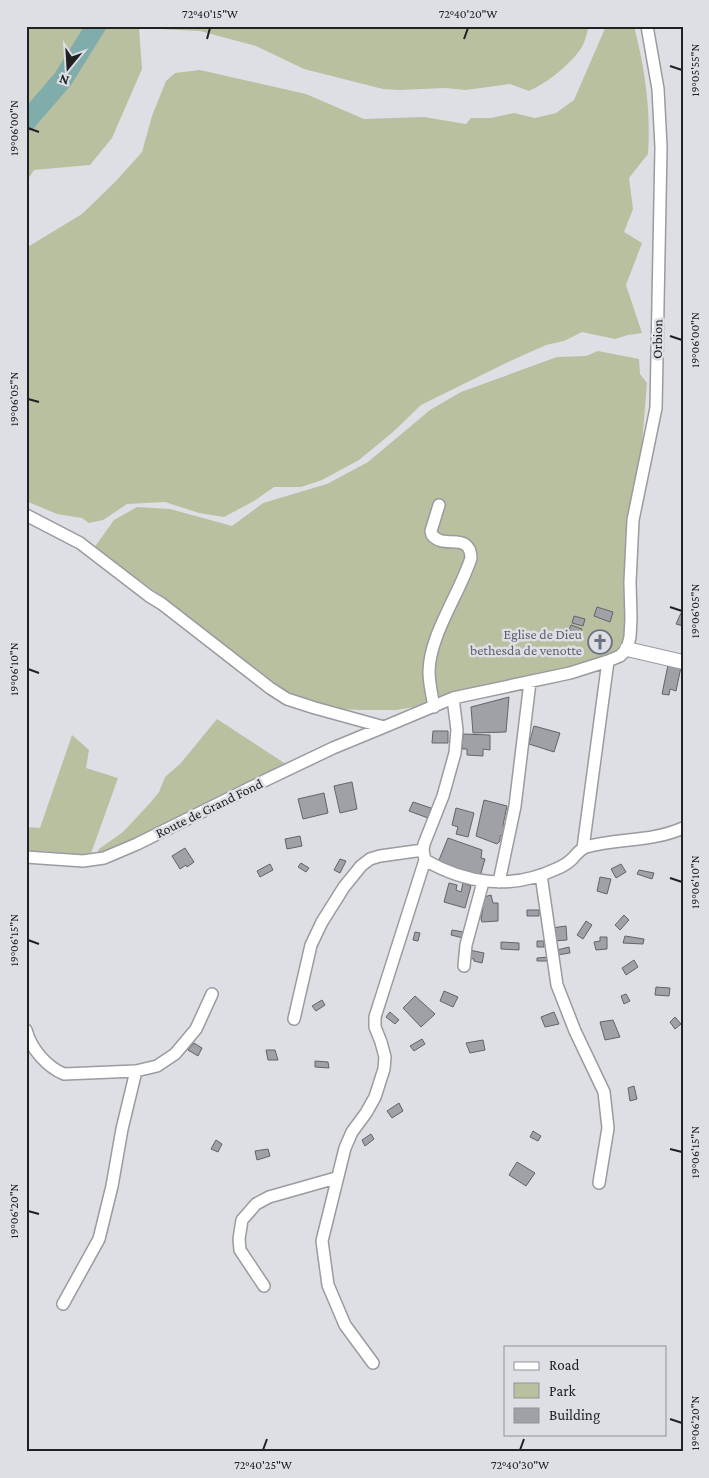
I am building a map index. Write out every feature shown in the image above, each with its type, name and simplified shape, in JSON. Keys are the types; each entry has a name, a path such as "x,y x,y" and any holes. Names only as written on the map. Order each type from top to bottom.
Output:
{"street":[{"name":"Orbion","path":"627,649 631,619 630,582 633,520 656,408 661,147 658,89 646,26"},
{"path":"434,706 429,671 431,657 436,640 471,558 471,551 463,543 439,541 432,535 431,531 440,505"},
{"path":"26,515 80,543 287,699 384,727"},
{"name":"Route de Grand Fond","path":"26,856 83,861 104,858 334,748 453,698 570,673 620,656 627,649"},
{"path":"627,649 683,662"},
{"path":"583,848 608,661"},
{"path":"499,882 515,806 530,682"},
{"path":"373,1363 345,1325 328,1285 322,1241 336,1178 345,1148 352,1132 375,1097 384,1069 386,1058 382,1042 375,1027 375,1017 424,855 426,836 442,796 455,753 457,730 453,698"},
{"path":"294,1018 311,946 322,922 344,887 361,866 370,859 380,856 424,855 436,866 467,878 482,882 499,882 541,875 570,860 583,848 613,841 646,839 683,828"},
{"path":"541,875 557,985 575,1031 604,1092 608,1128 599,1183"},
{"path":"464,966 466,945 482,882"},
{"path":"26,1030 28,1038 38,1053 54,1070 64,1074 136,1071 157,1066 175,1054 196,1029 212,994"},
{"path":"63,1304 99,1239 136,1071"},
{"path":"264,1286 240,1250 239,1239 242,1220 256,1204 269,1196 336,1178"}],"green space":[{"path":"26,26 589,26 583,45 573,59 551,78 529,91 510,84 466,90 445,88 383,89 304,69 256,46 200,31 139,28 142,69 112,138 90,165 34,170 26,182"},
{"path":"606,26 634,26 646,90 649,121 648,154 629,178 633,209 624,232 642,243 626,285 642,333 615,339 582,332 564,341 546,345 421,405 393,432 359,460 322,480 301,487 274,487 254,501 224,517 199,513 165,502 127,504 103,520 89,523 82,518 57,514 26,501 26,248 82,214 142,152 152,116 166,81 175,73 200,70 306,94 364,119 424,117 466,124 471,118 491,118 514,113 535,118 556,113 574,100"},
{"path":"598,351 639,359 640,374 647,383 638,493 635,609 632,636 612,658 451,701 396,710 319,708 278,688 163,597 94,548 114,520 137,507 170,509 232,526 263,503 327,484 368,462 430,410 461,392 557,357 586,356"},
{"path":"217,719 295,770 95,859 99,849 123,832 150,803 159,792 165,777 180,764"},
{"path":"72,735 89,750 86,768 118,778 89,859 66,858 46,851 32,854 26,853 26,827 40,828"}],"building":[{"path":"597,607 613,612 610,622 594,616"},
{"path":"681,613 683,614 683,626 676,624"},
{"path":"574,616 585,619 583,626 572,623"},
{"path":"571,625 582,629 580,634 569,630"},
{"path":"668,665 681,667 676,691 670,689 669,695 662,694"},
{"path":"509,697 506,732 473,733 471,707"},
{"path":"534,726 560,733 554,752 529,744"},
{"path":"433,731 448,731 448,743 432,743"},
{"path":"463,734 490,735 490,750 483,749 483,756 467,755 467,749 462,749"},
{"path":"352,782 357,809 340,813 334,786"},
{"path":"324,793 328,813 303,819 298,799"},
{"path":"484,800 507,806 503,825 505,828 504,835 500,836 500,841 497,844 476,836"},
{"path":"413,802 431,808 428,818 409,811"},
{"path":"456,808 474,813 468,837 456,834 458,827 452,825"},
{"path":"300,836 302,846 287,849 285,839"},
{"path":"448,838 482,850 481,858 485,859 479,880 449,871 439,860"},
{"path":"185,848 194,862 180,869 172,856"},
{"path":"340,859 346,861 340,873 334,870"},
{"path":"301,863 309,868 306,872 298,867"},
{"path":"270,864 273,870 260,877 257,871"},
{"path":"621,864 626,872 616,878 611,869"},
{"path":"639,870 654,873 652,879 637,874"},
{"path":"600,877 611,879 607,894 597,891"},
{"path":"449,883 457,885 456,890 461,892 463,883 471,886 465,908 444,902"},
{"path":"491,895 493,903 498,903 498,921 482,922 483,908 480,904 484,897"},
{"path":"527,910 539,910 539,916 527,916"},
{"path":"624,915 629,920 620,930 615,925"},
{"path":"586,921 592,925 583,939 577,935"},
{"path":"566,926 567,940 553,941 552,928"},
{"path":"452,930 464,932 463,938 451,935"},
{"path":"415,932 420,933 418,941 413,940"},
{"path":"625,936 644,939 643,944 623,943"},
{"path":"600,937 607,937 607,949 596,950 594,942 600,941"},
{"path":"537,941 544,941 544,947 537,947"},
{"path":"501,942 519,943 519,950 501,949"},
{"path":"569,947 570,953 557,955 557,950"},
{"path":"469,950 484,953 482,963 468,958"},
{"path":"549,957 549,961 537,961 537,958"},
{"path":"634,960 638,967 626,975 622,968"},
{"path":"656,987 670,988 669,996 655,995"},
{"path":"444,991 458,997 453,1007 440,1001"},
{"path":"626,994 630,1001 624,1004 621,996"},
{"path":"415,996 435,1014 421,1027 403,1008"},
{"path":"322,1000 325,1005 316,1011 312,1006"},
{"path":"390,1012 399,1020 395,1024 386,1017"},
{"path":"554,1012 559,1024 545,1027 541,1017"},
{"path":"675,1017 681,1024 675,1029 670,1022"},
{"path":"613,1020 620,1037 605,1040 600,1022"},
{"path":"422,1039 425,1044 414,1051 410,1046"},
{"path":"483,1040 485,1050 470,1053 466,1043"},
{"path":"194,1043 202,1048 198,1056 188,1050"},
{"path":"266,1050 275,1050 278,1060 268,1060"},
{"path":"315,1061 328,1062 329,1068 315,1067"},
{"path":"634,1086 637,1099 630,1101 628,1088"},
{"path":"399,1103 403,1111 392,1118 387,1111"},
{"path":"533,1131 541,1136 538,1141 530,1137"},
{"path":"371,1134 374,1139 365,1146 362,1140"},
{"path":"216,1140 222,1144 218,1152 211,1149"},
{"path":"268,1149 270,1156 257,1160 255,1151"},
{"path":"517,1162 535,1173 526,1186 509,1175"}],"waterway":[{"path":"26,122 63,79 96,26"}],"place":[{"name":"Eglise de Dieu bethesda de venotte","path":"600,642"}]}
